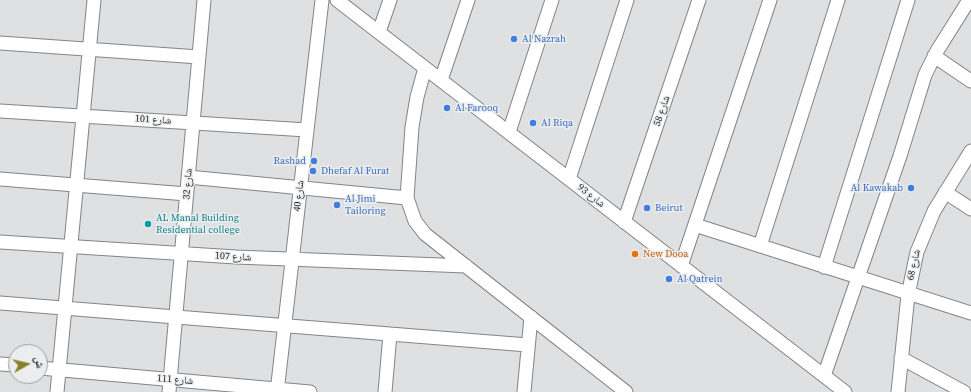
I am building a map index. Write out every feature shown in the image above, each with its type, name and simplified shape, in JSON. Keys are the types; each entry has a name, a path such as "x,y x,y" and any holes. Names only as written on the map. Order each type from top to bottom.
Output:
{"street":[{"path":"57,392 94,0"},
{"name":"شارع 32","path":"170,386 204,0"},
{"name":"شارع 40","path":"277,391 322,0"},
{"name":"شارع 93","path":"337,0 845,392"},
{"path":"379,32 390,0"},
{"path":"442,80 468,0"},
{"path":"509,132 552,0"},
{"path":"569,179 627,0"},
{"name":"شارع 58","path":"624,222 700,0"},
{"path":"681,266 770,0"},
{"path":"760,246 838,0"},
{"path":"824,267 908,0"},
{"path":"824,376 906,140 919,92 934,56 969,0"},
{"path":"0,43 199,57"},
{"path":"934,56 971,81"},
{"path":"425,68 414,112 408,198 411,214 419,228 626,392"},
{"name":"شارع 101","path":"0,111 307,130"},
{"name":"شارع 68","path":"898,392 908,295 912,273 924,231 945,192 971,151"},
{"path":"188,177 408,198"},
{"path":"0,179 187,194"},
{"path":"945,192 971,209"},
{"path":"695,225 908,295 971,313"},
{"name":"شارع 107","path":"0,242 181,254 466,266"},
{"path":"0,303 528,345"},
{"path":"524,392 531,318"},
{"path":"385,392 390,334"},
{"path":"901,358 964,392"},
{"name":"شارع 111","path":"48,368 170,386 310,392"}],"place":[{"name":"Al Nazrah","path":"514,39"},
{"name":"Al Farooq","path":"447,108"},
{"name":"Al Riqa","path":"533,123"},
{"name":"Rashad","path":"314,161"},
{"name":"Dhefaf Al Furat","path":"313,171"},
{"name":"Al Kawakab","path":"911,188"},
{"name":"Al Jimi Tailoring","path":"337,205"},
{"name":"Beirut","path":"647,208"},
{"name":"AL Manal Building Residential college","path":"148,224"},
{"name":"New Dooa","path":"635,254"},
{"name":"Al Qatrein","path":"669,279"}]}
